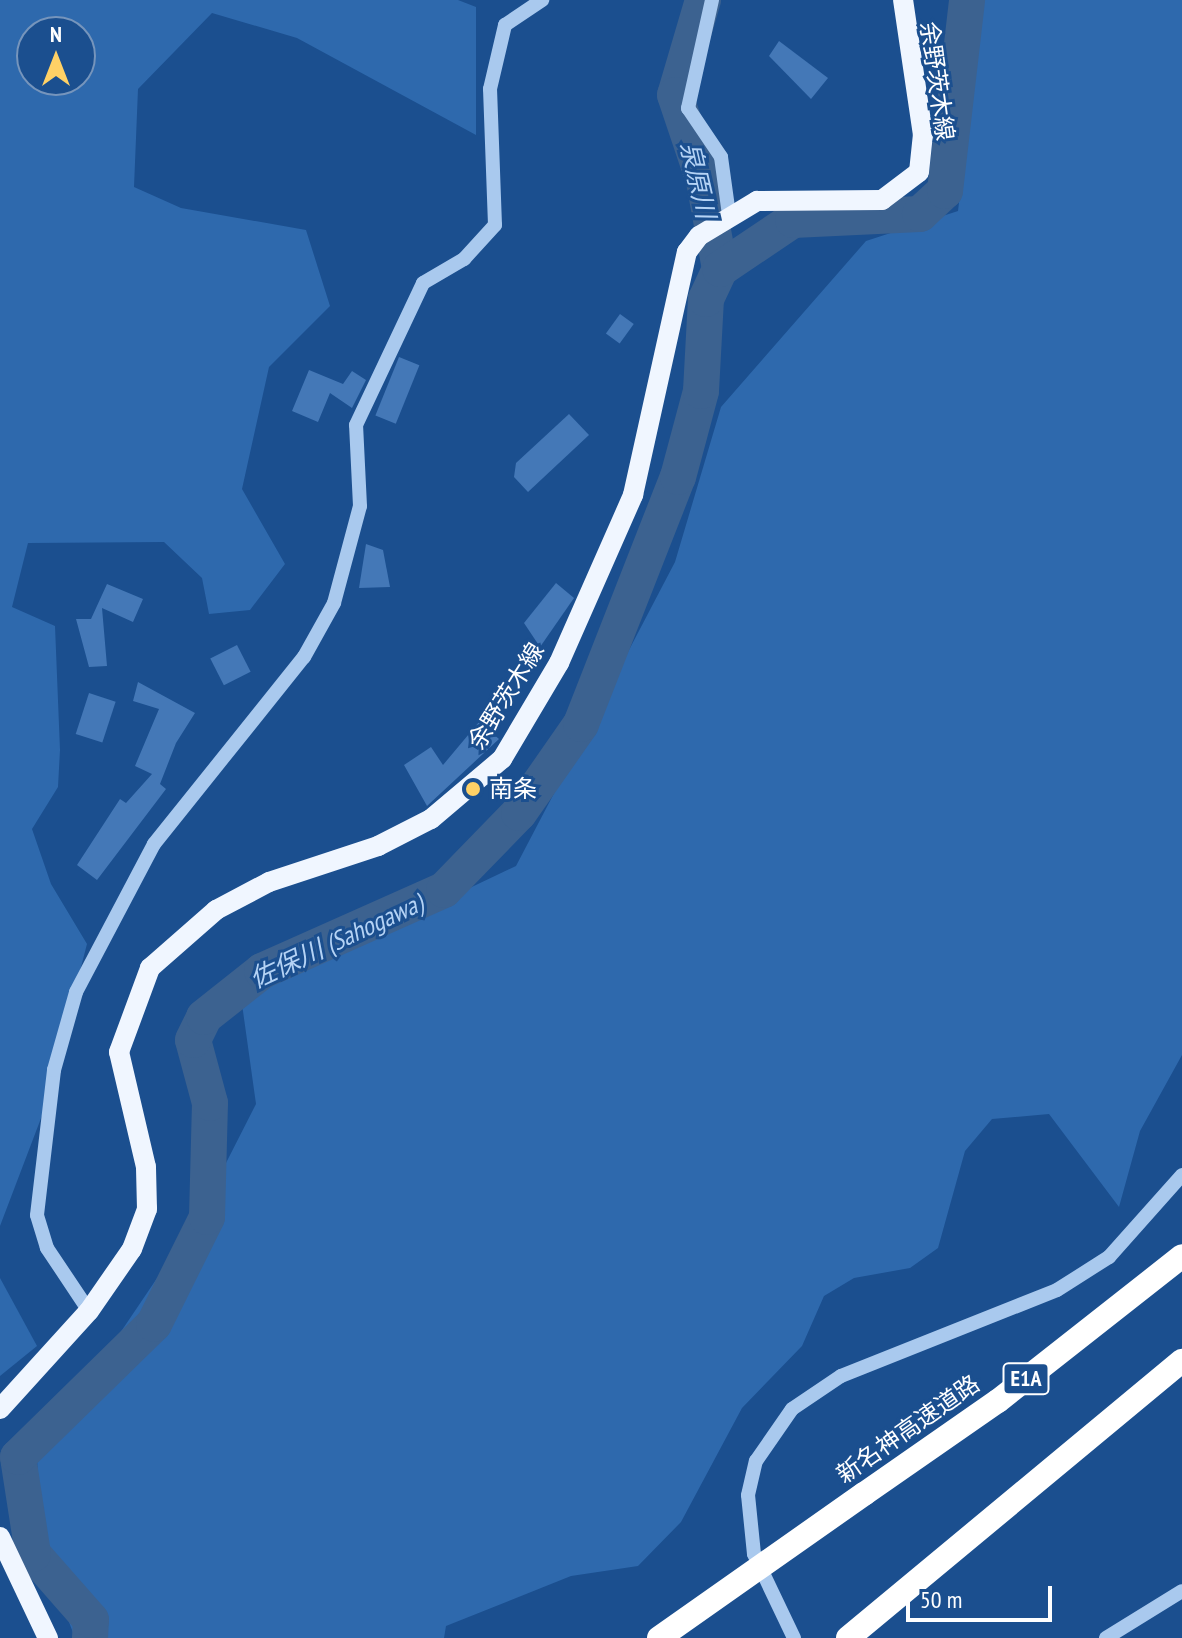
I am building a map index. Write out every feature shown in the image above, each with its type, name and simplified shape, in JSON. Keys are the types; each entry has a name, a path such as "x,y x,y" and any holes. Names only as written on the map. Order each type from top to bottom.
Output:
{"highway":[{"name":"新名神高速道路","path":"659,1638 998,1401 1182,1256"},
{"path":"848,1638 1182,1361"}],"main road":[{"name":"余野茨木線","path":"0,1409 89,1311 132,1249 147,1209 146,1167 119,1052 128,1010 150,968 216,910 269,882 378,846 431,819 502,759 559,663 633,495 678,270 699,236 757,201 795,197 882,200 919,172 923,135 903,0"},
{"path":"0,1537 48,1638"}],"street":[{"path":"89,1311 47,1248 37,1215 54,1070 76,992 154,844 304,657 334,603 360,506 356,425 423,283 464,259 495,225 490,89 505,25 542,0"},
{"path":"712,0 688,108 721,157 725,218"},
{"path":"794,1638 754,1554 748,1495 756,1461 792,1409 841,1376 1057,1290 1109,1257 1182,1175"},
{"path":"1106,1638 1182,1591"}],"shaded area":[{"path":"0,0 458,0 476,7 476,135 297,38 212,13 138,89 134,187 181,208 306,230 330,306 269,367 242,489 285,564 250,610 209,614 202,578 164,542 28,543 12,607 55,626 60,750 58,787 32,829 51,884 87,944 43,1113 0,1226"},
{"path":"983,0 1182,0 1182,1055 1140,1131 1119,1207 1049,1114 992,1119 965,1151 938,1248 910,1268 854,1278 824,1296 802,1346 742,1408 681,1522 638,1566 571,1576 446,1626 444,1638 75,1638 40,1545 37,1456 199,1216 256,1104 241,997 516,866 675,562 721,407 866,241 958,211"},
{"path":"0,1278 37,1346 0,1376"}],"building":[{"path":"779,41 828,78 811,99 769,56"},
{"path":"620,314 634,324 620,343 606,333"},
{"path":"399,357 419,365 396,424 375,415"},
{"path":"309,370 343,384 352,371 366,380 352,408 330,393 318,422 292,411"},
{"path":"569,414 589,435 528,492 514,477 516,463"},
{"path":"366,544 383,550 390,587 359,588"},
{"path":"556,583 574,598 540,647 524,623"},
{"path":"107,584 143,599 133,622 102,608 107,666 89,667 76,619 91,619"},
{"path":"237,645 251,672 224,685 210,659"},
{"path":"138,682 195,713 176,743 160,784 166,789 97,880 77,865 120,799 126,803 152,774 135,766 159,709 133,701"},
{"path":"89,693 116,702 102,743 76,734"},
{"path":"479,722 499,739 427,806 404,765 431,747 443,765"}],"waterway":[{"name":"泉原川","path":"703,0 675,95 704,181 720,269"},
{"name":"佐保川 (Sahogawa)","path":"90,1638 91,1620 33,1554 18,1457 154,1324 207,1217 210,1103 193,1040 204,1017 262,971 444,890 519,813 581,724 678,477 701,391 706,299 720,269 793,220 920,214 945,191 967,0"}],"place":[{"name":"南条","path":"473,789"}]}
